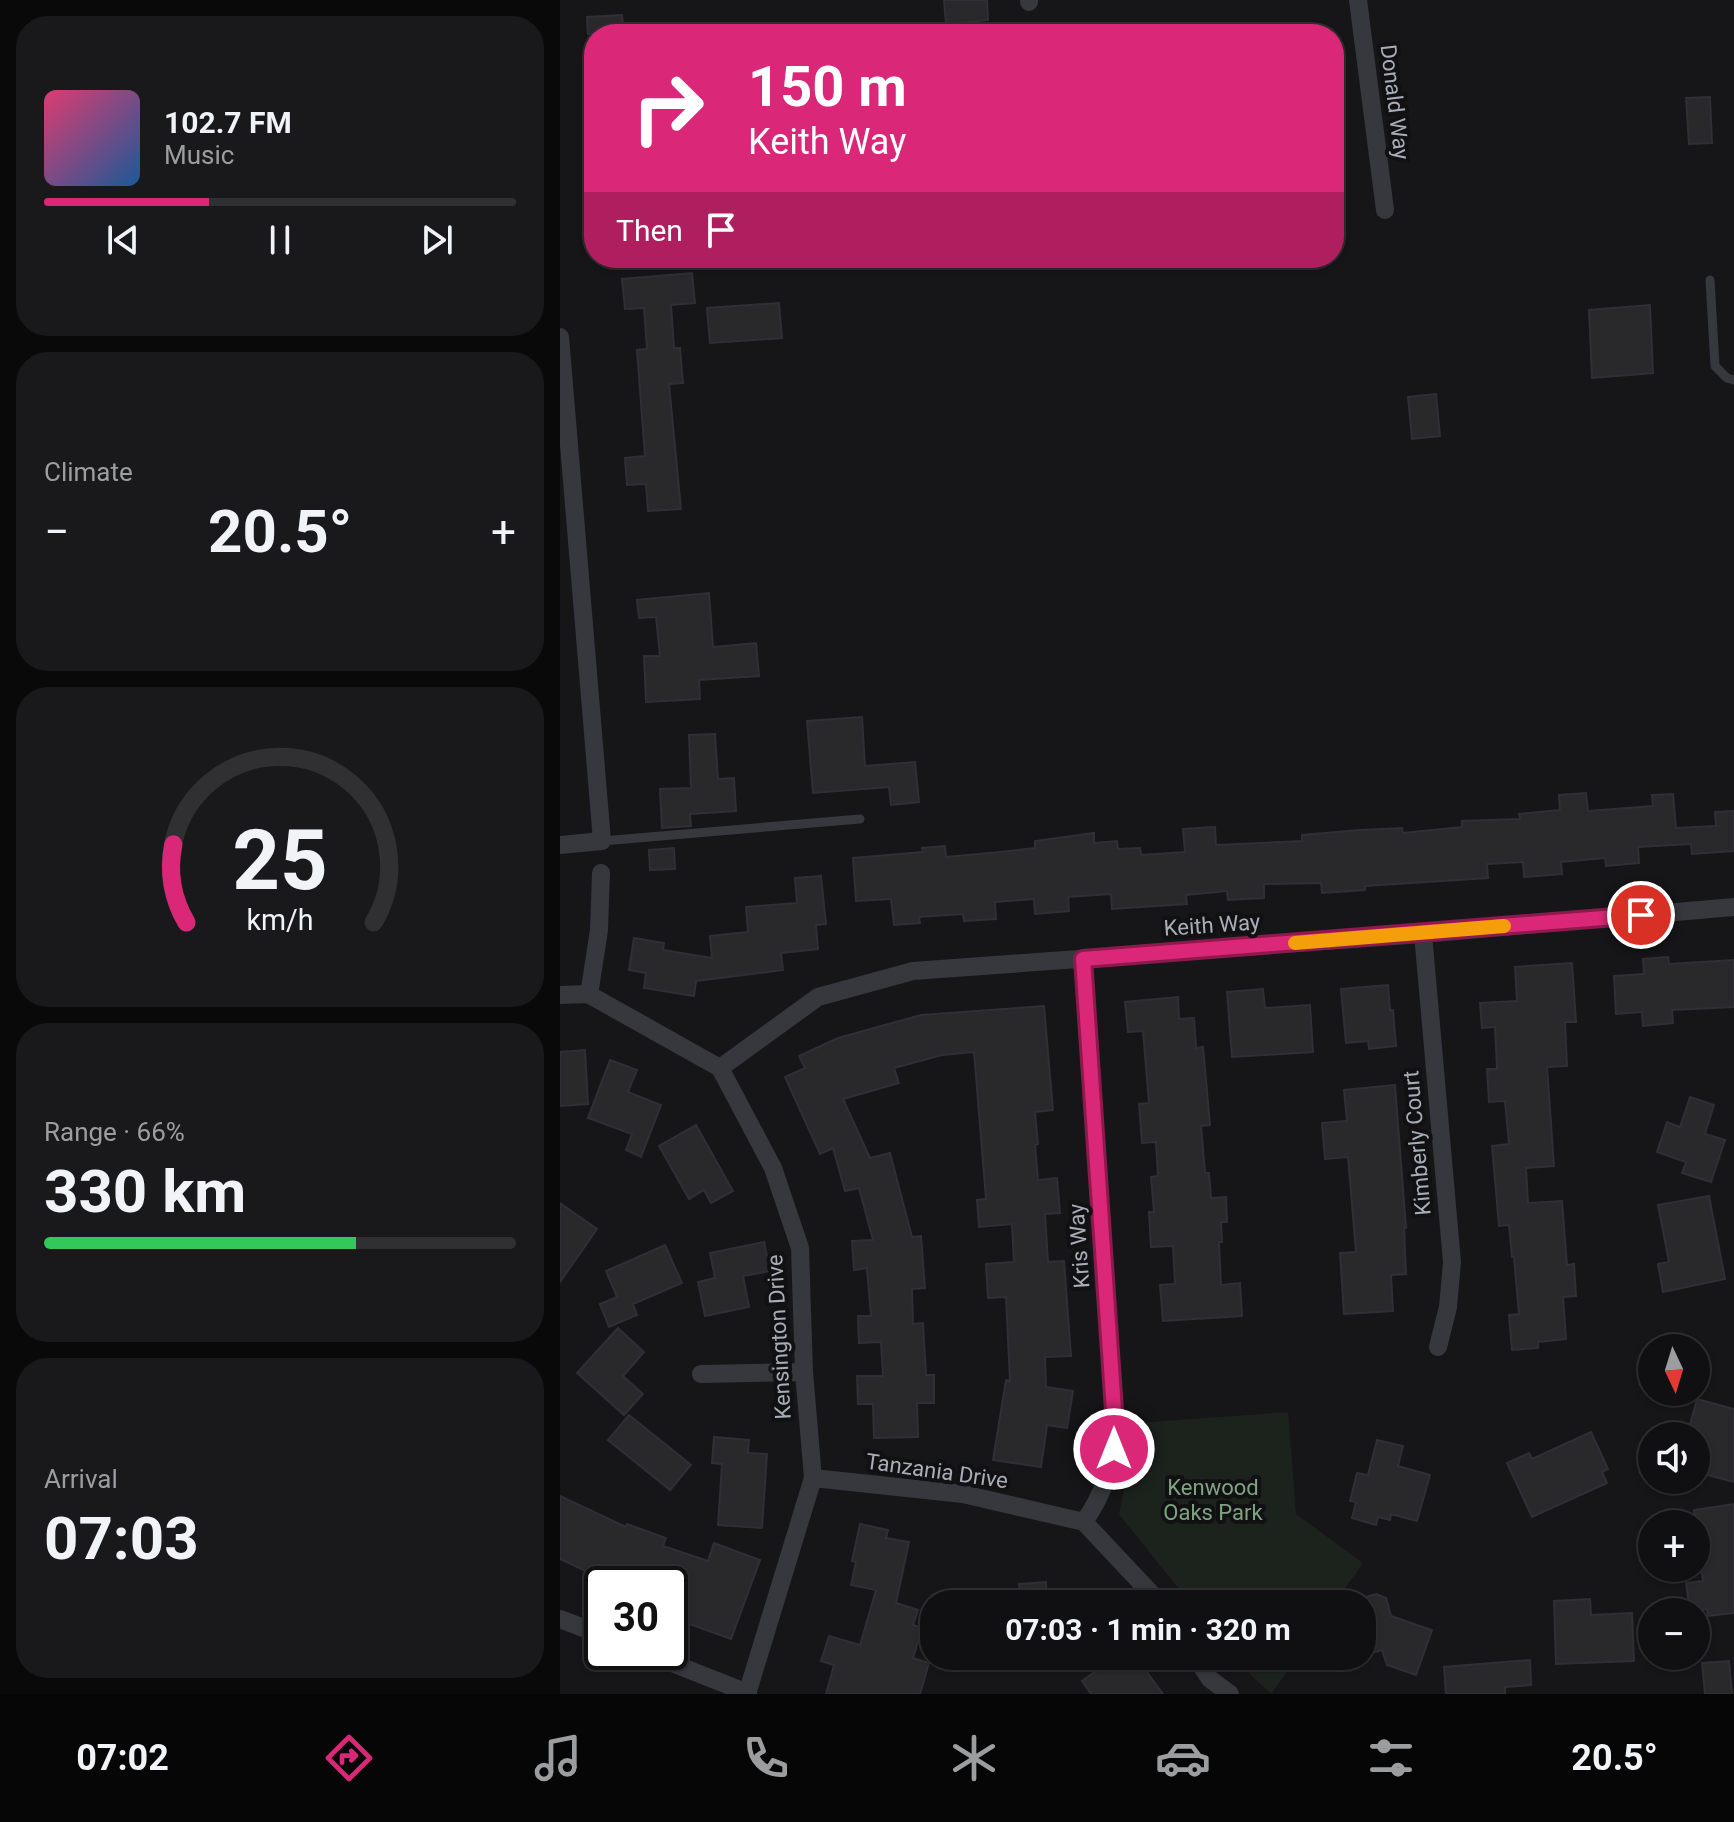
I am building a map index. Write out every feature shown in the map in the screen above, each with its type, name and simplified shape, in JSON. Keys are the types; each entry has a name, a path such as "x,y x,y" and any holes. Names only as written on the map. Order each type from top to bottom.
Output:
{"street":[{"name":"Donald Way","path":"1358,0 1385,210"},
{"path":"560,337 602,841 560,845"},
{"path":"589,995 599,930 601,873"},
{"name":"Keith Way","path":"720,1068 818,997 913,971 1423,934 1734,907"},
{"name":"Kimberly Court","path":"1423,934 1452,1262 1448,1307 1438,1347"},
{"name":"Kris Way","path":"1083,959 1115,1425 1111,1467 1099,1500 1084,1522"},
{"path":"560,995 589,995 720,1068"},
{"name":"Kensington Drive","path":"720,1068 773,1168 800,1248 804,1372 813,1478 748,1694"},
{"path":"701,1374 804,1372"},
{"name":"Tanzania Drive","path":"813,1478 963,1494 1084,1522"},
{"path":"1084,1522 1148,1590"},
{"path":"560,1619 584,1628"},
{"path":"688,1670 748,1694"},
{"path":"1204,1670 1210,1679 1230,1694"}],"lane":[{"path":"1710,280 1715,366 1727,378 1734,380"},
{"path":"602,841 860,819"}],"green space":[{"name":"Kenwood Oaks Park","path":"1288,1412 1296,1514 1363,1563 1344,1590 1180,1590 1119,1514 1137,1423"},
{"path":"1246,1670 1288,1670 1271,1694"}],"building":[{"path":"944,0 987,0 988,20 946,24"},
{"path":"622,15 623,24 587,24 587,17"},
{"path":"1710,97 1712,143 1689,144 1686,98"},
{"path":"692,273 695,303 671,305 674,348 680,348 683,383 669,384 681,509 648,511 646,484 627,485 625,458 645,456 637,350 647,349 644,308 625,309 622,279"},
{"path":"779,303 782,338 710,343 707,308"},
{"path":"1650,305 1653,373 1592,378 1589,310"},
{"path":"1436,394 1440,436 1412,439 1408,397"},
{"path":"709,593 713,647 756,643 759,676 699,680 700,699 646,702 644,656 660,656 656,617 639,618 637,600"},
{"path":"862,717 865,766 915,762 919,802 891,805 889,787 813,793 807,721"},
{"path":"715,734 718,779 734,778 736,811 690,814 691,826 662,828 660,789 691,788 689,735"},
{"path":"1586,793 1588,811 1653,806 1652,795 1673,794 1676,828 1716,826 1715,812 1734,811 1734,851 1692,854 1691,844 1638,847 1639,863 1606,866 1605,858 1561,862 1562,874 1524,877 1523,862 1487,864 1488,878 1365,886 1365,890 1322,893 1321,883 1264,884 1264,898 1228,900 1227,891 1186,895 1187,904 1112,909 1111,894 1068,897 1069,911 1035,914 1034,899 995,902 996,919 964,921 963,914 919,917 920,923 894,925 891,899 856,901 853,858 923,852 922,848 945,846 946,857 1000,852 1035,848 1035,841 1094,833 1094,843 1117,841 1118,849 1140,848 1141,855 1185,852 1183,829 1215,827 1216,845 1302,841 1302,835 1360,830 1402,828 1403,833 1462,827 1462,821 1520,819 1519,814 1560,810 1559,795"},
{"path":"674,848 675,869 650,870 649,850"},
{"path":"821,876 826,924 816,925 818,949 781,953 783,970 696,981 694,996 644,988 646,973 629,970 634,938 664,943 663,950 712,958 710,936 748,932 746,907 797,903 795,878"},
{"path":"1668,957 1669,964 1734,960 1734,1007 1672,1010 1673,1023 1643,1026 1642,1012 1616,1014 1614,976 1644,974 1643,959"},
{"path":"1572,963 1576,1022 1565,1022 1567,1066 1547,1067 1554,1166 1526,1168 1528,1203 1562,1201 1567,1265 1574,1264 1576,1296 1563,1297 1566,1339 1538,1342 1538,1348 1512,1350 1509,1315 1519,1314 1514,1257 1509,1225 1499,1226 1492,1146 1509,1144 1505,1101 1489,1102 1487,1069 1497,1069 1495,1027 1482,1028 1480,1003 1517,1001 1515,967"},
{"path":"1388,985 1396,1046 1369,1049 1368,1041 1346,1043 1341,989"},
{"path":"1263,989 1265,1008 1310,1005 1313,1052 1232,1057 1227,992"},
{"path":"1178,997 1179,1019 1194,1018 1196,1048 1203,1047 1210,1125 1201,1126 1205,1173 1209,1173 1211,1198 1226,1197 1227,1222 1221,1222 1222,1242 1219,1242 1221,1285 1240,1283 1242,1316 1163,1321 1160,1285 1175,1284 1173,1246 1151,1247 1149,1212 1154,1212 1151,1177 1158,1176 1156,1142 1142,1143 1139,1104 1149,1103 1143,1031 1128,1032 1125,1002"},
{"path":"1044,1006 1053,1110 1035,1112 1038,1144 1035,1145 1038,1180 1057,1178 1060,1213 1045,1214 1048,1262 1064,1261 1071,1356 1045,1357 1046,1387 1073,1391 1067,1428 1047,1425 1041,1467 993,1460 1006,1380 1010,1381 1006,1297 988,1298 986,1264 1014,1262 1012,1224 979,1227 977,1200 986,1199 974,1052 942,1055 894,1068 899,1083 843,1099 870,1158 890,1153 912,1237 921,1236 925,1288 912,1289 913,1324 923,1323 926,1375 934,1375 934,1403 917,1403 918,1437 874,1438 873,1404 858,1404 857,1376 883,1376 881,1342 859,1343 858,1316 871,1316 867,1268 854,1270 852,1241 873,1240 859,1188 845,1191 833,1148 820,1154 785,1077 805,1068 799,1056 838,1038 921,1015"},
{"path":"585,1050 588,1104 560,1106 560,1052"},
{"path":"610,1060 637,1070 628,1092 661,1105 641,1157 626,1150 632,1134 588,1118"},
{"path":"1395,1085 1406,1228 1406,1274 1391,1275 1393,1311 1344,1314 1340,1253 1356,1252 1348,1157 1325,1159 1322,1123 1347,1121 1344,1090"},
{"path":"1690,1097 1714,1105 1705,1134 1725,1140 1711,1182 1682,1173 1686,1162 1657,1152 1667,1122 1680,1127"},
{"path":"696,1125 733,1191 711,1203 704,1190 689,1199 659,1146"},
{"path":"1709,1196 1725,1279 1663,1292 1658,1264 1669,1262 1658,1205"},
{"path":"560,1203 597,1229 560,1282"},
{"path":"764,1242 770,1271 743,1276 749,1307 705,1316 698,1282 715,1278 710,1253"},
{"path":"665,1245 682,1283 633,1304 637,1315 609,1327 600,1304 617,1297 606,1271"},
{"path":"618,1328 644,1352 623,1376 643,1394 624,1415 577,1373"},
{"path":"1710,1403 1734,1409 1734,1482 1710,1476 1710,1422 1691,1422 1695,1406 1710,1406"},
{"path":"629,1415 691,1465 670,1490 608,1440"},
{"path":"1591,1432 1608,1469 1602,1472 1607,1483 1532,1517 1507,1463 1529,1453 1532,1459"},
{"path":"714,1437 749,1440 748,1453 767,1454 762,1528 718,1525 722,1464 712,1463"},
{"path":"1377,1440 1403,1446 1398,1466 1430,1475 1417,1521 1391,1514 1390,1520 1378,1517 1376,1525 1352,1518 1356,1502 1350,1501 1357,1473 1368,1475"},
{"path":"560,1496 626,1527 627,1524 666,1538 663,1546 708,1561 714,1543 760,1560 731,1639 688,1623 688,1566 584,1566 584,1570 560,1559"},
{"path":"1734,1504 1734,1613 1710,1616 1710,1598 1688,1598 1686,1583 1710,1582 1710,1510 1694,1510"},
{"path":"860,1524 888,1530 886,1538 909,1542 896,1603 918,1610 913,1625 920,1627 920,1635 913,1658 920,1660 920,1670 927,1670 920,1694 826,1694 834,1665 821,1661 829,1636 860,1645 876,1590 851,1585 856,1562 852,1561"},
{"path":"1046,1582 1046,1590 1020,1590 1019,1584"},
{"path":"1376,1594 1386,1598 1391,1616 1432,1630 1416,1675 1387,1665 1382,1650 1376,1652"},
{"path":"1590,1599 1591,1615 1632,1613 1634,1661 1556,1664 1554,1601"},
{"path":"1530,1660 1531,1685 1505,1687 1505,1694 1446,1694 1444,1667"},
{"path":"1729,1661 1732,1694 1705,1694 1703,1670 1710,1670 1710,1662"},
{"path":"1097,1670 1145,1670 1163,1694 1091,1694 1082,1681"}],"slow traffic":[{"path":"1295,943 1504,926"}],"route":[{"path":"1114,1449 1115,1425 1083,959 1641,915"}]}
